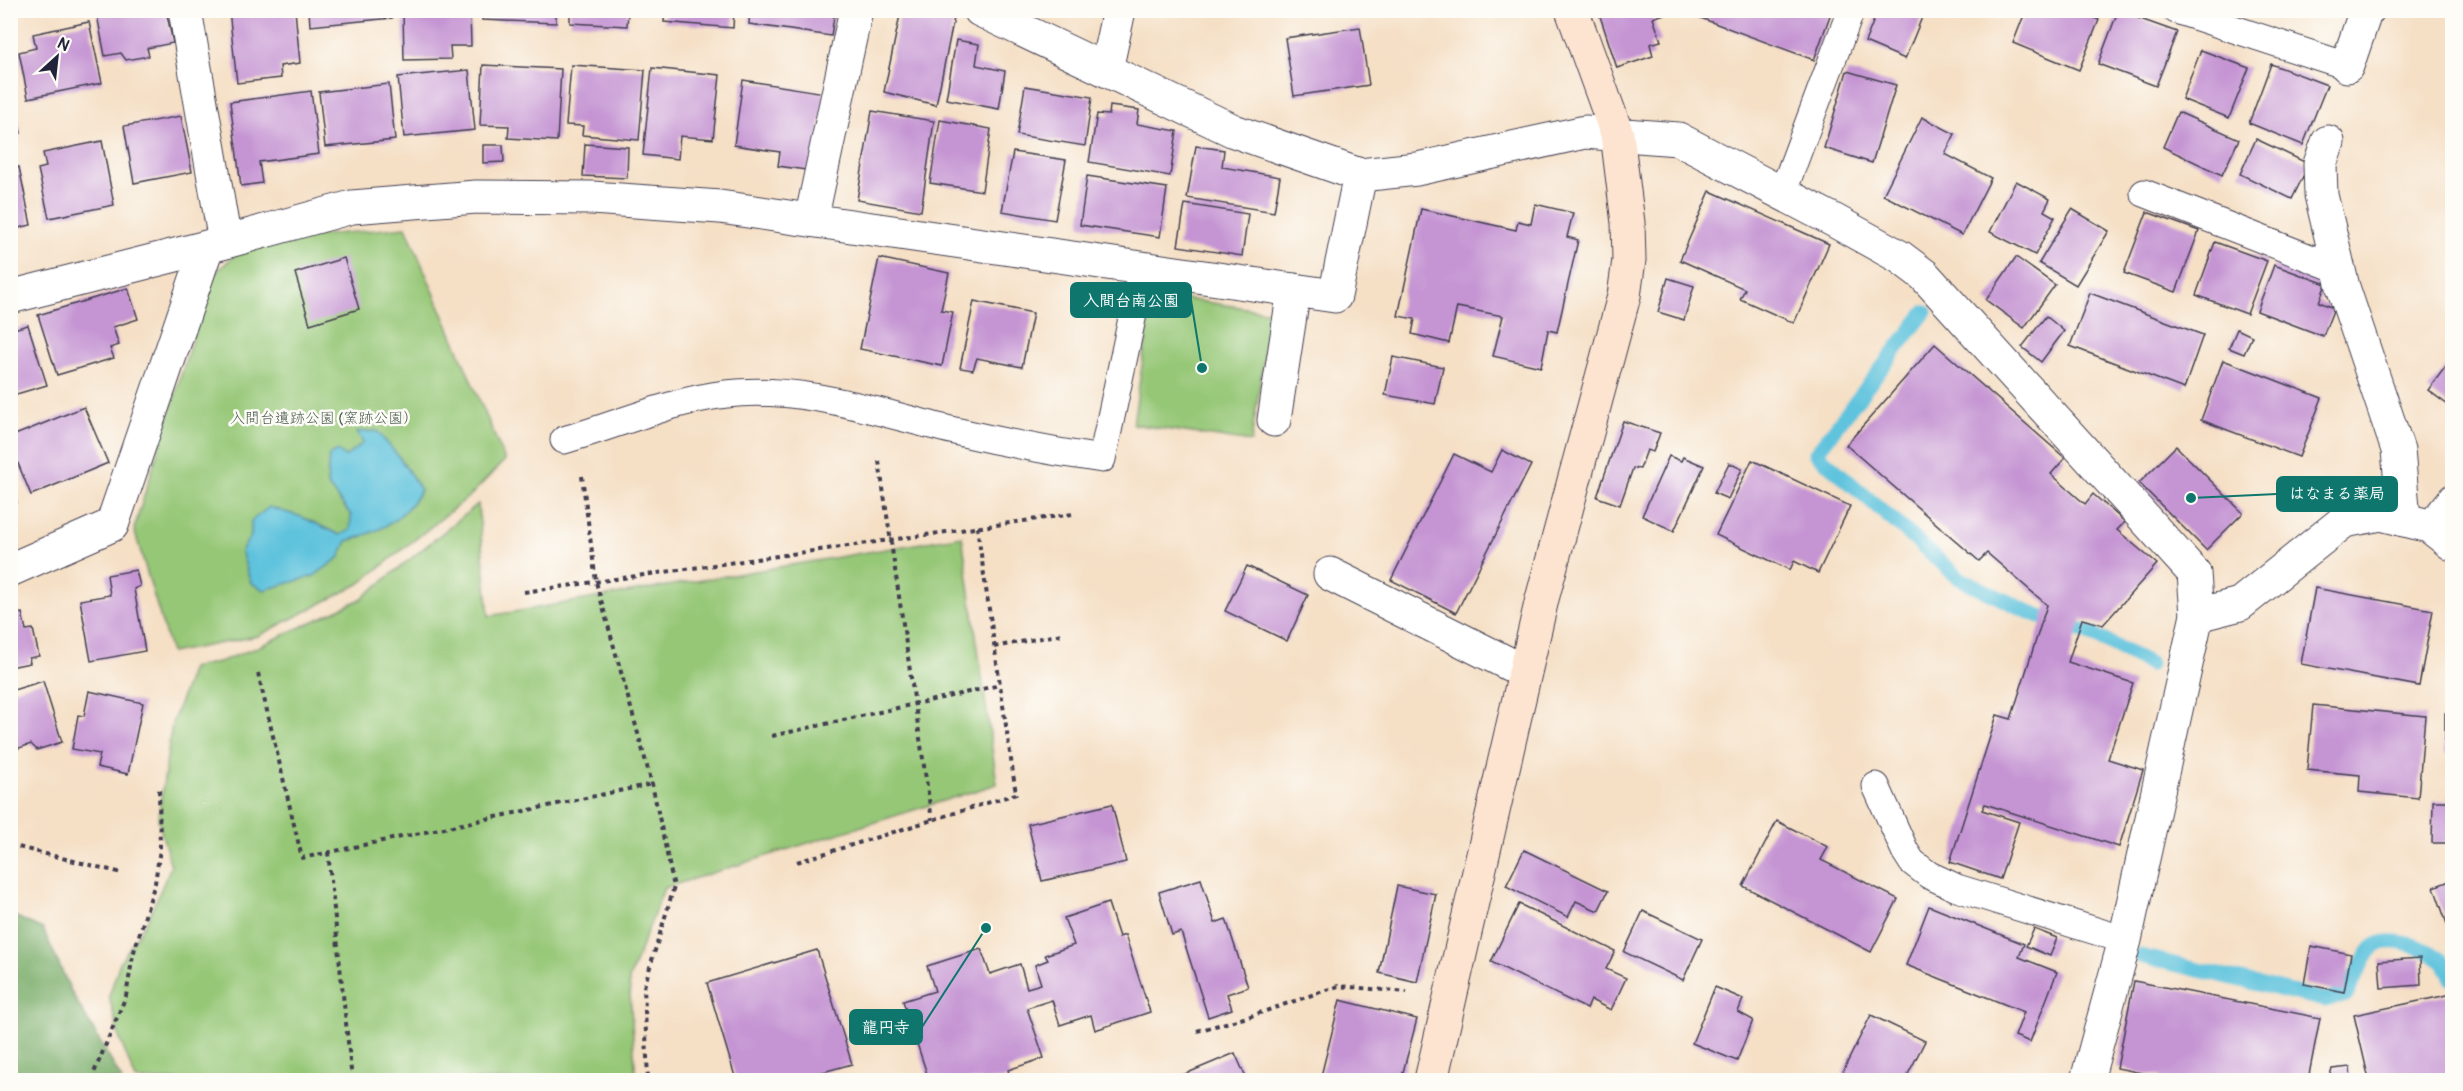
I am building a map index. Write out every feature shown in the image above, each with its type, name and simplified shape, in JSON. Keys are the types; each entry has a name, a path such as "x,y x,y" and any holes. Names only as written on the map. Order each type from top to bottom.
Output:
{"street":[{"path":"10,570 112,525 216,245 184,10"},
{"path":"811,220 856,10"},
{"path":"980,10 1234,131 1360,175 1417,169 1585,132 1678,139 1900,257 1924,275 2194,573 2197,615 2125,940 2086,1080"},
{"path":"1106,70 1119,10"},
{"path":"1431,1080 1542,599 1624,296 1629,260 1628,222 1617,135 1572,10"},
{"path":"2347,66 2367,10"},
{"path":"2328,142 2320,164 2321,195 2338,269 2398,450 2429,530"},
{"path":"10,297 216,245 352,207 476,197 592,198 720,207 1335,296 1360,175"},
{"path":"1274,420 1294,290"},
{"path":"2197,615 2240,604 2343,521 2381,514 2429,530"},
{"path":"1330,574 1525,672"}],"lane":[{"path":"1782,194 1851,10"},
{"path":"2175,10 2347,66"},
{"path":"2144,193 2338,269"},
{"path":"570,438 640,414 686,402 726,394 787,394 821,397 957,432 1055,453 1102,459 1143,267"},
{"path":"2429,530 2452,498"},
{"path":"1876,786 1905,851 1912,862 1929,874 1957,888 2125,940"}],"path":[{"path":"570,438 596,582 652,784 674,887 644,987 648,1080"},
{"path":"879,461 932,820"},
{"path":"524,592 1073,513"},
{"path":"797,862 1016,794 977,527"},
{"path":"994,647 1062,634"},
{"path":"258,674 302,858 652,784"},
{"path":"772,736 1000,685"},
{"path":"91,1080 126,996 133,955 155,883 160,849 159,789"},
{"path":"10,845 122,873"},
{"path":"328,852 352,1080"},
{"path":"1197,1031 1251,1016 1338,986 1413,993 1449,1000"}],"green space":[{"name":"入間台遺跡公園 (窯跡公園）","path":"406,227 505,460 472,494 359,584 258,636 171,653 134,529 211,277 238,252 284,239"},
{"path":"1153,294 1271,312 1251,442 1133,424"},
{"path":"478,504 489,616 962,536 997,784 664,888 629,979 636,1080 136,1080 119,1037 109,996 120,962 148,919 171,866 158,820 172,724 192,668 222,661 258,647 361,599"},
{"path":"10,914 43,929 72,993 122,1080 11,1080"}],"water":[{"path":"377,431 399,457 421,490 414,501 398,517 381,529 347,541 340,557 314,576 264,590 251,583 241,551 251,536 251,521 269,507 302,517 340,535 350,530 351,515 327,485 329,455 338,451 345,457 363,443 357,432"}],"building":[{"path":"96,10 166,10 173,43 147,48 149,56 126,60 121,53 105,56"},
{"path":"229,10 295,10 300,63 280,66 281,78 237,83"},
{"path":"309,10 391,10 392,18 310,26"},
{"path":"403,10 470,10 471,46 450,46 451,59 404,60"},
{"path":"483,10 556,10 556,23 482,20"},
{"path":"570,10 645,10 645,13 628,12 627,26 570,23"},
{"path":"665,10 734,10 733,28 664,22"},
{"path":"750,10 835,10 831,36 749,24"},
{"path":"901,10 949,10 955,13 936,105 884,92"},
{"path":"1598,10 1666,10 1667,13 1653,18 1661,41 1650,44 1653,56 1617,68"},
{"path":"1679,10 1832,10 1814,60"},
{"path":"1878,10 1925,10 1905,59 1865,42"},
{"path":"2026,10 2075,10 2099,20 2079,70 2013,43"},
{"path":"2118,11 2177,32 2156,86 2098,64"},
{"path":"89,22 102,83 28,98 19,52 36,48 33,34"},
{"path":"1360,27 1369,85 1294,96 1285,38"},
{"path":"956,40 979,44 976,65 1005,71 999,109 946,99"},
{"path":"2201,50 2249,68 2229,118 2182,99"},
{"path":"2271,64 2327,85 2303,145 2249,123"},
{"path":"483,65 561,69 557,141 508,138 509,126 480,125"},
{"path":"571,65 645,70 639,140 582,135 583,126 566,125"},
{"path":"652,68 720,75 713,139 680,136 678,159 643,155"},
{"path":"469,70 475,130 404,137 398,77"},
{"path":"1847,71 1896,85 1872,163 1824,148"},
{"path":"743,80 825,93 813,171 778,166 780,152 734,145"},
{"path":"389,84 395,140 325,147 319,92"},
{"path":"1025,86 1092,97 1085,146 1017,135"},
{"path":"10,91 21,133 10,136"},
{"path":"311,91 319,154 259,162 262,183 241,186 230,102"},
{"path":"1110,106 1139,110 1137,124 1177,131 1170,176 1089,162 1097,114 1109,115"},
{"path":"872,111 934,121 921,211 857,200"},
{"path":"2178,112 2239,139 2222,175 2163,147"},
{"path":"181,116 192,172 134,183 124,126"},
{"path":"1922,117 1955,134 1945,154 1991,178 1962,235 1883,195"},
{"path":"940,120 991,129 982,191 930,183"},
{"path":"2256,139 2309,164 2292,199 2240,174"},
{"path":"102,141 114,205 49,218 38,169 46,167 43,153"},
{"path":"585,144 628,147 627,178 583,176"},
{"path":"483,145 503,145 504,162 483,163"},
{"path":"1196,146 1224,150 1222,167 1280,177 1274,212 1187,198"},
{"path":"1013,152 1066,160 1055,220 1002,211"},
{"path":"19,167 31,225 10,230 10,169"},
{"path":"1087,176 1167,188 1160,237 1080,225"},
{"path":"2016,181 2050,199 2044,211 2055,217 2035,255 1990,232"},
{"path":"1710,191 1829,244 1794,323 1740,299 1745,289 1680,260"},
{"path":"1185,204 1248,214 1242,256 1178,246"},
{"path":"1535,204 1573,213 1567,237 1578,240 1557,332 1548,330 1541,367 1493,356 1503,316 1457,307 1449,343 1412,334 1415,319 1398,316 1421,209 1516,230 1518,221 1531,224"},
{"path":"2072,209 2109,231 2076,285 2039,263"},
{"path":"2147,212 2199,231 2176,292 2124,273"},
{"path":"2215,242 2267,261 2247,314 2196,295"},
{"path":"2016,257 2055,285 2024,328 1986,300"},
{"path":"344,258 359,309 310,324 295,273"},
{"path":"879,258 949,273 941,310 953,312 942,366 860,349"},
{"path":"2274,265 2326,284 2319,302 2334,308 2323,336 2257,311"},
{"path":"1668,278 1694,286 1684,320 1658,312"},
{"path":"128,288 138,319 113,327 119,345 110,348 114,358 57,375 38,315"},
{"path":"2090,293 2203,335 2184,389 2070,346"},
{"path":"974,301 1033,313 1022,367 977,358 973,370 960,368"},
{"path":"2046,316 2064,331 2041,362 2022,347"},
{"path":"28,325 47,385 10,396 10,330"},
{"path":"2237,329 2252,336 2244,354 2229,348"},
{"path":"1935,344 2065,458 2051,474 2085,504 2093,494 2125,522 2117,530 2157,564 2103,625 2082,619 2068,662 2133,683 2108,759 2143,770 2119,847 1985,804 1982,810 2019,822 2000,879 1950,862 1997,715 2011,719 2047,605 1987,553 1979,561 1846,445"},
{"path":"1393,357 1443,367 1435,404 1385,395"},
{"path":"2452,358 2452,408 2428,390"},
{"path":"2223,360 2322,398 2299,457 2201,420"},
{"path":"84,407 108,463 31,495 10,444 10,437"},
{"path":"1623,421 1660,433 1653,452 1647,450 1640,469 1633,468 1620,505 1597,497"},
{"path":"2176,446 2243,513 2206,550 2139,483"},
{"path":"1502,450 1531,465 1456,613 1391,580 1454,454 1491,472"},
{"path":"1669,456 1681,461 1683,457 1704,466 1674,531 1642,516"},
{"path":"1752,460 1850,506 1818,573 1794,561 1790,570 1716,535"},
{"path":"1729,463 1742,469 1728,499 1714,493"},
{"path":"10,482 17,503 10,504"},
{"path":"1247,566 1308,595 1287,641 1225,611"},
{"path":"136,570 140,586 134,589 145,651 91,661 80,600 110,595 107,575"},
{"path":"2315,588 2433,610 2419,686 2301,664"},
{"path":"22,613 26,630 33,629 39,656 29,658 30,663 10,667 10,615"},
{"path":"43,681 62,742 37,750 31,744 10,751 10,691"},
{"path":"89,691 143,703 128,774 97,767 100,754 72,749 78,715 84,716"},
{"path":"2313,705 2425,716 2418,798 2359,792 2360,775 2307,770"},
{"path":"2445,713 2452,713 2452,754 2445,754"},
{"path":"2449,795 2452,795 2452,843 2432,843 2433,801 2450,801"},
{"path":"1112,804 1126,862 1042,881 1028,824"},
{"path":"1777,821 1828,847 1821,860 1898,899 1871,952 1743,886"},
{"path":"1524,850 1608,891 1598,911 1576,901 1568,917 1506,886"},
{"path":"1201,879 1215,923 1226,919 1248,987 1227,994 1232,1009 1208,1017 1181,932 1172,935 1159,892"},
{"path":"2452,880 2452,925 2448,927 2434,887"},
{"path":"1397,886 1436,894 1417,982 1379,973"},
{"path":"1108,903 1119,937 1125,935 1150,1012 1095,1030 1091,1015 1060,1025 1052,1000 1027,1008 1044,1058 1008,1070 1010,1078 1001,1080 929,1080 903,1001 935,991 927,966 981,949 990,974 1020,964 1027,988 1041,984 1035,965 1048,960 1045,955 1074,945 1064,918"},
{"path":"1519,904 1615,951 1606,969 1626,978 1611,1010 1591,1000 1587,1009 1491,962"},
{"path":"1929,906 2024,944 2019,957 2057,972 2030,1042 2015,1036 2024,1012 1906,965"},
{"path":"1643,911 1702,939 1683,980 1624,952"},
{"path":"2034,929 2057,938 2050,956 2026,946"},
{"path":"2311,946 2351,954 2344,992 2304,984"},
{"path":"817,950 852,1064 794,1080 736,1080 707,983"},
{"path":"2420,958 2421,985 2381,988 2379,961"},
{"path":"2134,981 2320,1018 2308,1080 2160,1080 2161,1077 2117,1068"},
{"path":"1715,987 1743,999 1738,1012 1753,1020 1737,1061 1692,1043"},
{"path":"2452,994 2452,1077 2420,1080 2419,1075 2393,1080 2369,1080 2354,1015"},
{"path":"1340,1000 1417,1019 1401,1080 1320,1080"},
{"path":"1871,1015 1925,1041 1905,1080 1857,1080 1842,1073"},
{"path":"1235,1053 1247,1080 1171,1080"},
{"path":"2350,1067 2351,1080 2328,1080 2332,1069"}],"waterway":[{"path":"1925,312 1816,453 1959,578 2029,612 2091,634 2150,664"},
{"path":"2140,956 2325,1000 2347,994 2372,948 2379,944 2396,942 2415,946 2439,958 2452,978"}],"place":[{"name":"入間台南公園","path":"1202,368"},
{"name":"はなまる薬局","path":"2191,498"},
{"name":"龍円寺","path":"986,928"}]}
